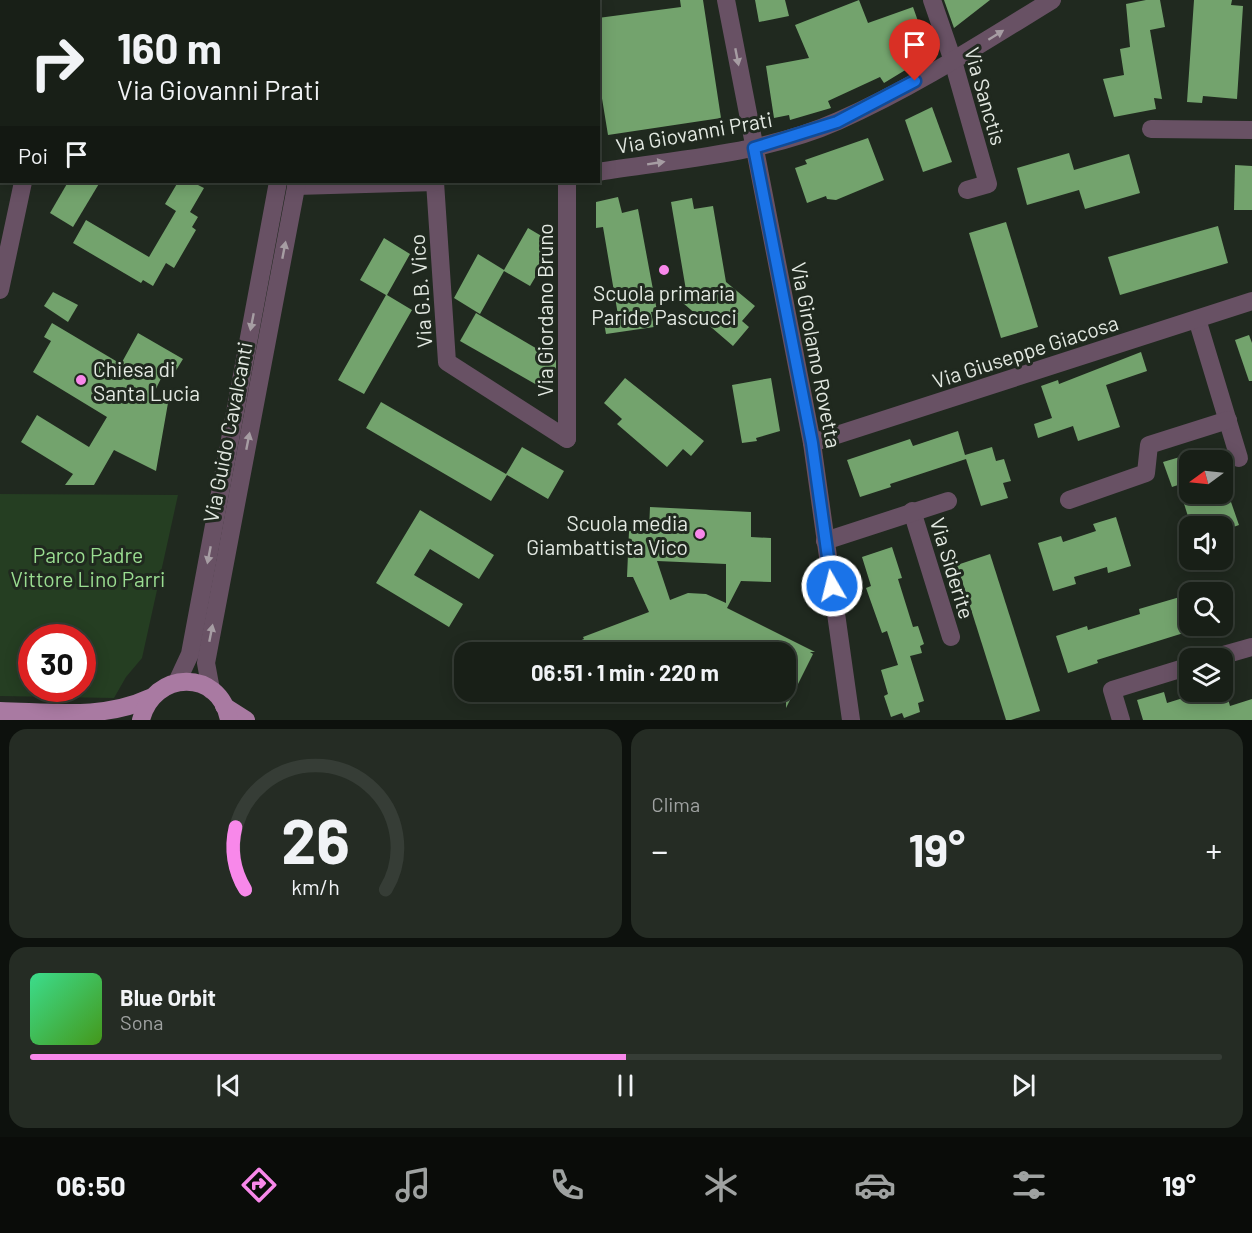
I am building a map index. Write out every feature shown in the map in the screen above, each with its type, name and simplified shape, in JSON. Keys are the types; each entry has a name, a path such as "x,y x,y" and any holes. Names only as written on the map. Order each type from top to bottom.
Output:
{"main road":[{"path":"0,711 99,714 129,708 177,682 201,685 211,690 226,713 246,720"},
{"path":"141,720 150,698"}],"street":[{"name":"Via Girolamo Rovetta","path":"726,0 812,443 851,720"},
{"name":"Via Sanctis","path":"932,0 953,61 988,184 967,190"},
{"name":"Via Giovanni Prati","path":"600,172 754,148 837,122 953,61 1052,0"},
{"path":"1151,129 1252,130"},
{"path":"0,290 5,238 23,183"},
{"name":"Via Guido Cavalcanti","path":"177,682 190,654 278,183"},
{"path":"297,184 366,183"},
{"name":"Via G.B. Vico","path":"435,183 447,362 567,439"},
{"name":"Via Giordano Bruno","path":"567,183 567,439"},
{"name":"Via Guido Cavalcanti","path":"211,690 206,663 297,184"},
{"name":"Via Giuseppe Giacosa","path":"812,443 1252,301"},
{"path":"1197,319 1239,458"},
{"path":"1069,500 1146,473 1149,445 1228,420"},
{"name":"Via Siderite","path":"825,541 948,501"},
{"name":"Via Siderite","path":"912,511 951,637"},
{"path":"1233,652 1252,646"},
{"path":"1120,720 1112,690 1179,669"}],"green space":[{"name":"Parco Padre Vittore Lino Parri","path":"0,494 178,495 142,658 126,677 114,698 96,698 96,624 18,624 18,696 0,696"}],"building":[{"path":"680,0 703,0 721,118 608,135 600,86 600,18 681,7"},
{"path":"755,0 785,0 789,16 759,22"},
{"path":"859,0 868,23 913,7 930,55 884,83 880,77 828,101 831,108 790,120 789,115 774,118 766,66 809,58 795,25"},
{"path":"944,0 990,0 954,28"},
{"path":"1160,0 1165,27 1150,30 1162,99 1154,98 1156,109 1114,117 1103,79 1124,75 1120,49 1130,47 1126,4"},
{"path":"1194,0 1232,0 1231,5 1243,6 1237,99 1203,96 1202,103 1187,102"},
{"path":"932,107 952,162 923,172 905,120"},
{"path":"868,138 884,180 836,200 827,199 826,196 807,203 795,168 807,164 805,160"},
{"path":"1069,153 1074,170 1129,154 1140,193 1085,209 1079,190 1027,205 1017,168"},
{"path":"1235,165 1252,166 1252,210 1234,210"},
{"path":"67,183 99,183 73,227 50,213"},
{"path":"177,183 194,183 204,188 190,212 198,217 192,227 196,230 174,268 166,263 153,286 143,280 141,283 73,243 86,220 149,257 176,211 165,204"},
{"path":"618,197 622,213 638,209 657,311 651,312 654,327 606,334 603,317 618,315 603,227 596,228 596,202"},
{"path":"692,198 694,209 713,206 726,282 755,306 742,321 749,327 733,346 676,297 687,296 671,202"},
{"path":"1006,222 1038,327 1001,338 969,233"},
{"path":"1218,226 1228,263 1120,295 1108,257"},
{"path":"528,228 555,244 530,286 504,271 480,314 454,298 478,254 504,270"},
{"path":"384,238 410,254 387,295 412,310 364,394 338,380 386,295 360,280"},
{"path":"53,292 78,305 68,322 44,306"},
{"path":"476,313 556,360 556,368 544,389 460,341"},
{"path":"52,323 121,364 138,333 183,359 175,372 167,366 153,395 168,403 156,471 114,450 94,485 65,485 73,474 21,442 37,415 89,447 107,417 33,372 51,341 44,337"},
{"path":"1249,335 1252,343 1252,381 1249,381 1235,340"},
{"path":"1141,352 1147,371 1106,385 1120,427 1078,441 1073,426 1038,438 1034,424 1052,418 1041,386 1058,380 1059,384"},
{"path":"625,378 704,441 691,456 683,449 667,467 617,424 622,419 604,403"},
{"path":"771,378 780,431 756,438 757,441 742,443 732,385"},
{"path":"381,402 506,474 522,447 564,471 548,499 507,475 491,501 366,428"},
{"path":"958,431 965,455 992,447 996,461 1004,459 1011,481 1003,483 1008,498 981,506 966,459 890,484 891,487 860,497 847,460 910,439 913,446"},
{"path":"1179,457 1179,485 1172,487 1163,462"},
{"path":"1184,504 1232,504 1239,525 1233,527 1233,516 1188,516"},
{"path":"650,507 751,512 751,537 771,538 771,582 741,581 727,608 795,642 577,642 584,639 583,637 649,612 633,577 627,577 629,531 649,531","holes":["657,561 726,564 726,603 706,594 688,593 670,600"]},
{"path":"420,510 494,555 479,579 430,549 414,575 463,604 449,627 376,583"},
{"path":"1116,517 1131,566 1108,573 1107,567 1074,577 1076,584 1053,591 1038,543 1061,536 1063,542 1096,531 1093,524"},
{"path":"892,547 902,578 898,579 913,627 918,626 924,644 920,646 922,653 910,656 924,701 918,703 920,712 904,718 902,713 891,717 884,696 888,694 881,670 898,665 887,631 882,633 866,588 871,586 862,557"},
{"path":"990,554 1040,711 1011,720 1006,720 957,565"},
{"path":"1179,597 1179,634 1097,660 1098,663 1068,673 1056,636 1087,626 1088,630 1140,614 1139,609"},
{"path":"796,642 815,652 810,652 813,654 796,688"},
{"path":"1164,692 1167,703 1179,699 1179,702 1198,702 1199,704 1229,702 1230,706 1252,699 1252,720 1143,720 1137,700"}],"place":[{"name":"Scuola primaria Paride Pascucci","path":"664,270"},
{"name":"Chiesa di Santa Lucia","path":"81,380"},
{"name":"Scuola media Giambattista Vico","path":"700,534"}],"route":[{"path":"832,586 812,443 754,148 837,122 915,81"}]}
